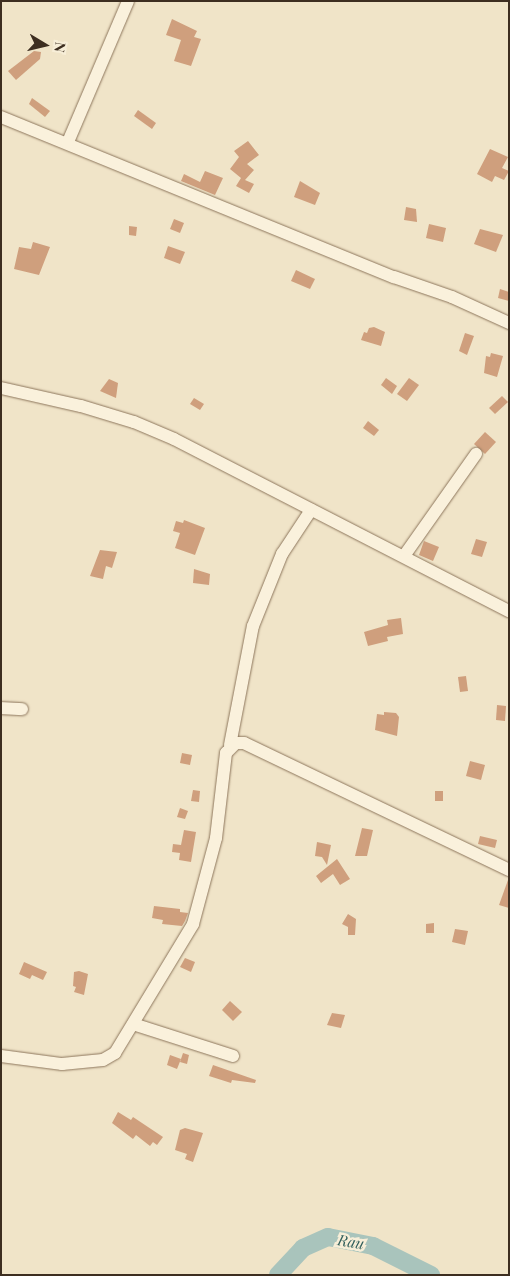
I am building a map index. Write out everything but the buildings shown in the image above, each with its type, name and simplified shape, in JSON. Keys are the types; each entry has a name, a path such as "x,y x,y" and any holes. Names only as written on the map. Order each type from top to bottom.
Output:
{"street":[{"path":"68,142 128,1"},
{"path":"1,117 68,142 385,273 452,297 509,323"},
{"path":"1,388 134,422 174,439 509,611"},
{"path":"404,556 476,454"},
{"path":"1,1056 62,1064 103,1060 115,1053 193,924 216,838 226,753 230,745 253,626 282,554 311,510"},
{"path":"1,708 22,709"},
{"path":"230,745 244,743 509,870"},
{"path":"133,1024 233,1056"}],"waterway":[{"name":"Rau","path":"278,1275 303,1248 328,1237 373,1246 431,1275"}]}
